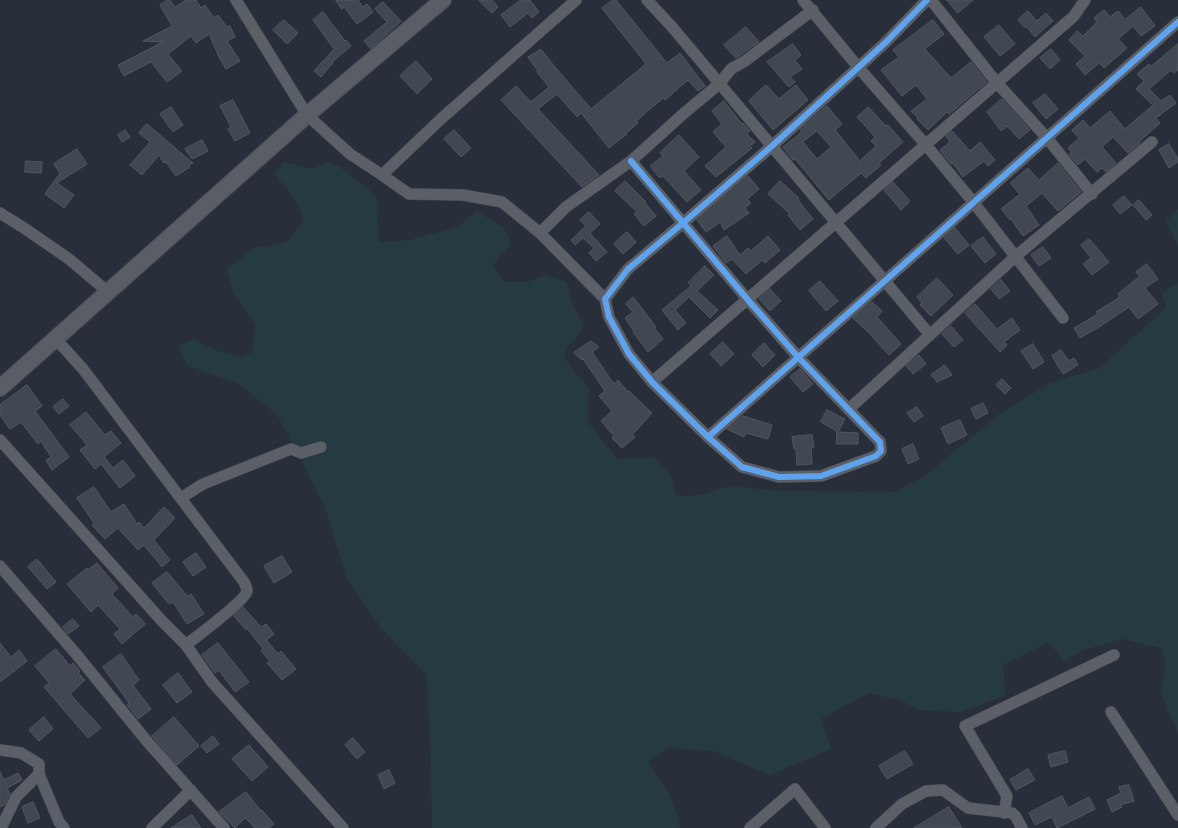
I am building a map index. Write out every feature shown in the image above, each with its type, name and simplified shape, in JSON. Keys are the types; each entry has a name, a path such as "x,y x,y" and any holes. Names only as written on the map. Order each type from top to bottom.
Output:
{"main road":[{"path":"0,388 307,115 443,0"}],"street":[{"path":"236,0 307,115 350,154 382,174 409,194 463,195 502,202 540,233 605,299 609,317 629,354 652,382 708,437 742,467 779,477 821,476 876,456 881,450 880,442 798,357 631,161"},
{"path":"382,174 442,118 576,0"},
{"path":"647,0 673,28 930,335"},
{"path":"803,0 813,10 858,67 974,203 1063,318"},
{"path":"605,299 628,269 772,146 885,43 927,0"},
{"path":"931,0 998,83 1047,138 1092,194"},
{"path":"652,382 1074,16 1085,0"},
{"path":"540,233 566,207 631,161 719,84 731,69 745,61 813,10"},
{"path":"708,437 1178,22"},
{"path":"849,409 1016,256 1092,194 1152,142"},
{"path":"0,213 69,259 108,292"},
{"path":"55,338 83,369 244,582 247,591 244,597 186,645"},
{"path":"0,440 147,604 186,645 212,682 343,828"},
{"path":"181,498 203,484 291,449 301,453 321,447"},
{"path":"2,572 77,655 145,739 224,828"},
{"path":"1004,812 1007,796 965,726 1114,655"},
{"path":"1111,712 1178,815"},
{"path":"0,749 21,753 39,764 39,774 58,822 64,828"},
{"path":"1,828 16,797 39,774"},
{"path":"750,828 795,789 825,828"},
{"path":"152,828 191,790"},
{"path":"876,828 902,804 926,791 943,790 968,808 1012,813 1022,828"}],"green space":[{"path":"283,162 312,169 328,162 340,167 376,195 379,242 410,240 457,227 477,211 504,228 511,244 493,265 504,282 528,282 545,275 567,282 570,299 583,323 580,334 566,348 564,358 589,389 587,421 617,459 655,458 670,474 676,496 702,495 726,487 743,487 777,491 893,492 925,476 998,415 1050,383 1100,368 1167,307 1162,293 1178,283 1178,733 1161,693 1166,662 1161,648 1122,639 1083,650 1064,661 1049,642 1003,665 1005,696 959,712 921,710 899,700 869,693 821,719 831,749 770,775 714,751 668,748 648,762 669,794 681,824 679,828 432,828 427,675 381,628 346,576 325,507 278,416 239,384 187,365 179,346 193,339 217,351 242,357 252,352 256,324 235,296 227,269 254,248 286,243 304,220 298,204 275,174"},
{"path":"1178,209 1178,246 1166,221"}],"building":[{"path":"170,0 175,7 186,0 196,0 201,8 205,5 214,18 218,15 227,27 230,26 235,37 227,41 240,61 226,69 209,34 196,43 191,36 168,54 182,71 167,82 151,62 124,76 118,65 163,42 143,41 172,26 160,5"},
{"path":"336,0 358,0 363,7 367,4 373,12 357,24 344,7 342,9"},
{"path":"479,0 492,0 498,7 492,13"},
{"path":"521,0 530,0 539,12 532,18 528,13 510,27 501,15"},
{"path":"613,0 616,0 667,63 680,53 705,86 698,91 688,80 665,100 663,98 636,121 638,123 626,133 627,134 609,148 581,113 577,117 557,94 538,109 599,175 582,187 501,100 516,86 531,102 549,87 537,72 538,71 528,57 541,49 591,109 646,64 602,8"},
{"path":"947,0 973,0 958,13"},
{"path":"383,2 401,21 371,49 364,41 387,22 375,9"},
{"path":"1141,7 1155,26 1141,36 1133,26 1118,39 1127,48 1104,68 1099,63 1085,75 1076,64 1085,56 1069,40 1077,31 1083,36 1097,22 1094,18 1104,10 1110,17 1118,11 1125,19"},
{"path":"1028,11 1037,21 1046,13 1053,21 1035,37 1027,27 1025,28 1018,20"},
{"path":"323,12 345,41 346,40 351,46 332,62 333,63 321,77 314,71 334,49 313,20"},
{"path":"284,20 298,33 287,44 273,30"},
{"path":"933,20 944,34 925,49 951,78 971,62 987,82 949,114 947,112 928,130 911,111 927,99 916,85 902,96 881,70 899,57 893,50"},
{"path":"999,25 1015,44 1000,56 984,37"},
{"path":"746,27 759,42 736,58 724,45"},
{"path":"793,44 801,55 795,60 802,69 790,77 795,82 789,87 767,62"},
{"path":"1178,44 1178,70 1174,73 1171,70 1149,89 1161,101 1170,95 1176,103 1156,118 1160,123 1128,153 1113,137 1102,147 1116,163 1106,172 1102,168 1097,172 1085,159 1078,165 1069,154 1072,152 1068,148 1079,138 1072,130 1083,120 1090,128 1110,111 1125,129 1153,105 1136,89 1144,81 1137,74 1149,64 1151,66"},
{"path":"1051,49 1060,60 1050,69 1040,58"},
{"path":"416,61 432,79 417,94 400,76"},
{"path":"766,85 779,99 796,85 808,100 773,130 749,101"},
{"path":"1045,94 1058,109 1046,119 1033,103"},
{"path":"1002,99 1030,130 1019,139 1007,126 1001,131 987,112"},
{"path":"233,100 250,133 235,141 228,129 231,127 220,106"},
{"path":"724,101 742,124 743,123 750,131 747,134 755,142 750,146 752,148 716,177 705,166 726,147 713,132 722,124 712,111"},
{"path":"827,106 842,124 835,130 860,161 876,146 871,141 875,137 857,117 868,107 886,126 888,125 903,142 879,163 881,165 866,178 861,173 829,200 783,147 802,132 800,130","holes":["817,131 831,147 817,159 803,142"]},
{"path":"171,107 183,125 173,132 160,114"},
{"path":"147,124 193,163 189,165 190,167 176,176 159,155 142,175 130,165 150,142 139,133"},
{"path":"125,130 130,137 122,142 118,135"},
{"path":"454,130 471,148 461,157 444,139"},
{"path":"952,131 970,151 980,142 995,160 988,166 984,161 963,177 953,163 951,164 940,150 950,142 946,136"},
{"path":"679,135 699,157 684,171 701,190 687,202 663,176 660,178 650,166 663,156 660,153"},
{"path":"202,140 208,151 192,159 185,149"},
{"path":"1169,144 1178,159 1178,162 1169,168 1159,150"},
{"path":"77,149 87,164 57,183 74,195 64,208 45,194 60,173 54,164"},
{"path":"26,161 42,162 41,173 25,172"},
{"path":"1058,163 1081,192 1058,211 1042,193 1026,206 1039,225 1023,236 1011,219 1010,220 1001,209 1020,194 1010,183 1028,168 1039,180"},
{"path":"748,176 759,189 747,199 751,203 745,208 749,213 724,230 720,222 706,232 697,220"},
{"path":"625,181 646,202 645,203 656,216 644,226 634,214 637,212 615,191"},
{"path":"780,181 799,198 798,200 813,219 800,230 788,215 790,214 768,194"},
{"path":"893,182 910,201 901,210 884,190"},
{"path":"1124,196 1132,205 1120,214 1113,205"},
{"path":"1139,200 1152,215 1146,220 1133,205"},
{"path":"589,212 600,224 590,233 607,252 596,261 589,253 594,248 583,238 575,245 571,240 586,226 580,220"},
{"path":"955,228 969,245 958,254 944,238"},
{"path":"627,232 636,242 623,254 614,244"},
{"path":"727,236 740,255 748,248 751,251 768,236 780,250 765,263 762,260 746,274 732,259 726,263 713,246"},
{"path":"983,237 996,254 985,263 971,246"},
{"path":"1089,239 1109,262 1092,275 1083,264 1091,258 1081,245"},
{"path":"1043,247 1051,258 1039,266 1031,255"},
{"path":"1147,264 1158,279 1145,288 1158,304 1138,319 1129,307 1080,338 1074,328 1098,314 1096,312 1120,297 1118,294 1140,276 1136,272"},
{"path":"705,266 714,275 697,291 718,310 710,318 689,297 675,310 686,323 678,330 662,310 691,286 688,283"},
{"path":"937,278 953,295 931,316 920,305 922,303 917,297"},
{"path":"1001,280 1010,291 999,299 991,289"},
{"path":"820,281 838,301 826,311 809,291"},
{"path":"770,289 781,301 770,311 759,299"},
{"path":"633,297 656,327 654,328 663,339 648,352 633,332 634,331 625,318 633,312 626,304"},
{"path":"872,302 882,311 877,317 901,344 889,355 853,318"},
{"path":"975,304 997,329 1012,318 1020,330 1004,342 1007,345 1000,352 965,313"},
{"path":"951,326 963,340 954,347 942,334"},
{"path":"591,341 599,347 592,352 614,384 618,380 628,392 629,391 652,413 632,435 635,437 622,448 612,438 614,436 601,421 612,411 599,396 605,391 583,359 582,360 574,353"},
{"path":"723,342 734,354 721,366 710,354"},
{"path":"764,343 775,355 763,367 752,355"},
{"path":"1033,344 1044,362 1033,369 1021,351"},
{"path":"1061,350 1069,361 1074,358 1078,365 1063,374 1052,356"},
{"path":"919,355 926,364 913,374 906,366"},
{"path":"945,365 952,375 937,382 931,375"},
{"path":"800,369 813,384 803,392 790,377"},
{"path":"1002,379 1011,388 1005,394 996,385"},
{"path":"27,385 42,406 35,411 69,457 52,470 46,460 51,457 41,441 38,444 21,422 10,429 0,415 0,405"},
{"path":"63,399 69,406 59,414 53,407"},
{"path":"983,403 988,413 976,419 971,409"},
{"path":"917,407 923,416 914,422 907,413"},
{"path":"827,410 845,419 838,432 821,422"},
{"path":"86,412 105,435 111,431 121,443 104,457 113,468 123,460 135,476 120,488 101,464 95,469 80,450 87,445 70,425"},
{"path":"743,416 772,425 768,439 746,433 744,437 727,429"},
{"path":"960,420 967,435 948,444 941,428"},
{"path":"837,432 858,433 858,444 837,444"},
{"path":"812,435 814,447 811,447 812,464 797,465 796,449 794,449 792,437"},
{"path":"913,444 919,459 908,464 902,449"},
{"path":"94,487 111,512 124,504 137,524 139,522 144,528 164,507 175,518 154,540 170,560 162,567 144,545 138,550 118,528 105,539 92,525 94,523 77,498"},
{"path":"196,553 206,567 193,576 183,562"},
{"path":"282,556 292,572 274,583 264,566"},
{"path":"37,559 56,582 47,589 28,567"},
{"path":"97,563 118,588 112,594 133,617 136,614 145,624 122,644 114,634 120,629 98,605 91,612 67,584 87,568 88,570"},
{"path":"167,572 187,596 191,594 204,614 187,624 173,602 169,604 152,583"},
{"path":"243,607 261,627 266,624 274,634 266,640 278,654 281,651 296,669 282,680 267,663 270,661 261,651 263,649 247,628 246,630 234,616"},
{"path":"73,619 79,626 68,634 63,627"},
{"path":"0,643 11,657 19,650 27,661 0,682"},
{"path":"218,643 249,682 235,692 219,670 215,673 202,655"},
{"path":"56,649 70,666 73,663 80,671 78,673 85,680 70,694 101,728 88,738 44,687 49,683 35,666"},
{"path":"121,654 139,680 133,685 151,709 138,719 127,705 129,703 103,667"},
{"path":"178,673 192,692 177,703 163,685"},
{"path":"44,717 53,729 39,741 29,730"},
{"path":"174,717 199,746 177,765 152,736"},
{"path":"213,736 219,744 207,753 201,746"},
{"path":"353,738 365,752 357,759 345,745"},
{"path":"249,745 268,767 252,781 232,759"},
{"path":"905,751 913,764 887,779 879,766"},
{"path":"1065,751 1068,762 1051,767 1048,755"},
{"path":"1028,769 1035,780 1016,790 1010,780"},
{"path":"389,770 395,783 384,789 378,775"},
{"path":"0,772 4,780 18,773 22,780 7,788 10,794 4,805 0,807"},
{"path":"1129,785 1134,801 1120,805 1122,807 1112,812 1107,800 1121,793 1119,787"},
{"path":"246,792 261,811 262,810 274,824 269,828 255,828 245,818 235,828 219,812"},
{"path":"1062,796 1068,808 1089,797 1095,809 1057,828 1052,817 1035,825 1029,813"},
{"path":"33,802 40,818 28,823 22,807"},
{"path":"949,807 962,828 914,828"},
{"path":"192,815 201,828 171,828"}],"cycle path":[{"path":"631,161 748,300 798,357 880,442 881,451 876,456 821,476 779,477 742,467 708,437 652,382 629,354 609,317 605,299 628,269 683,223 772,146 885,43 927,0"},
{"path":"708,437 1178,22"}]}
